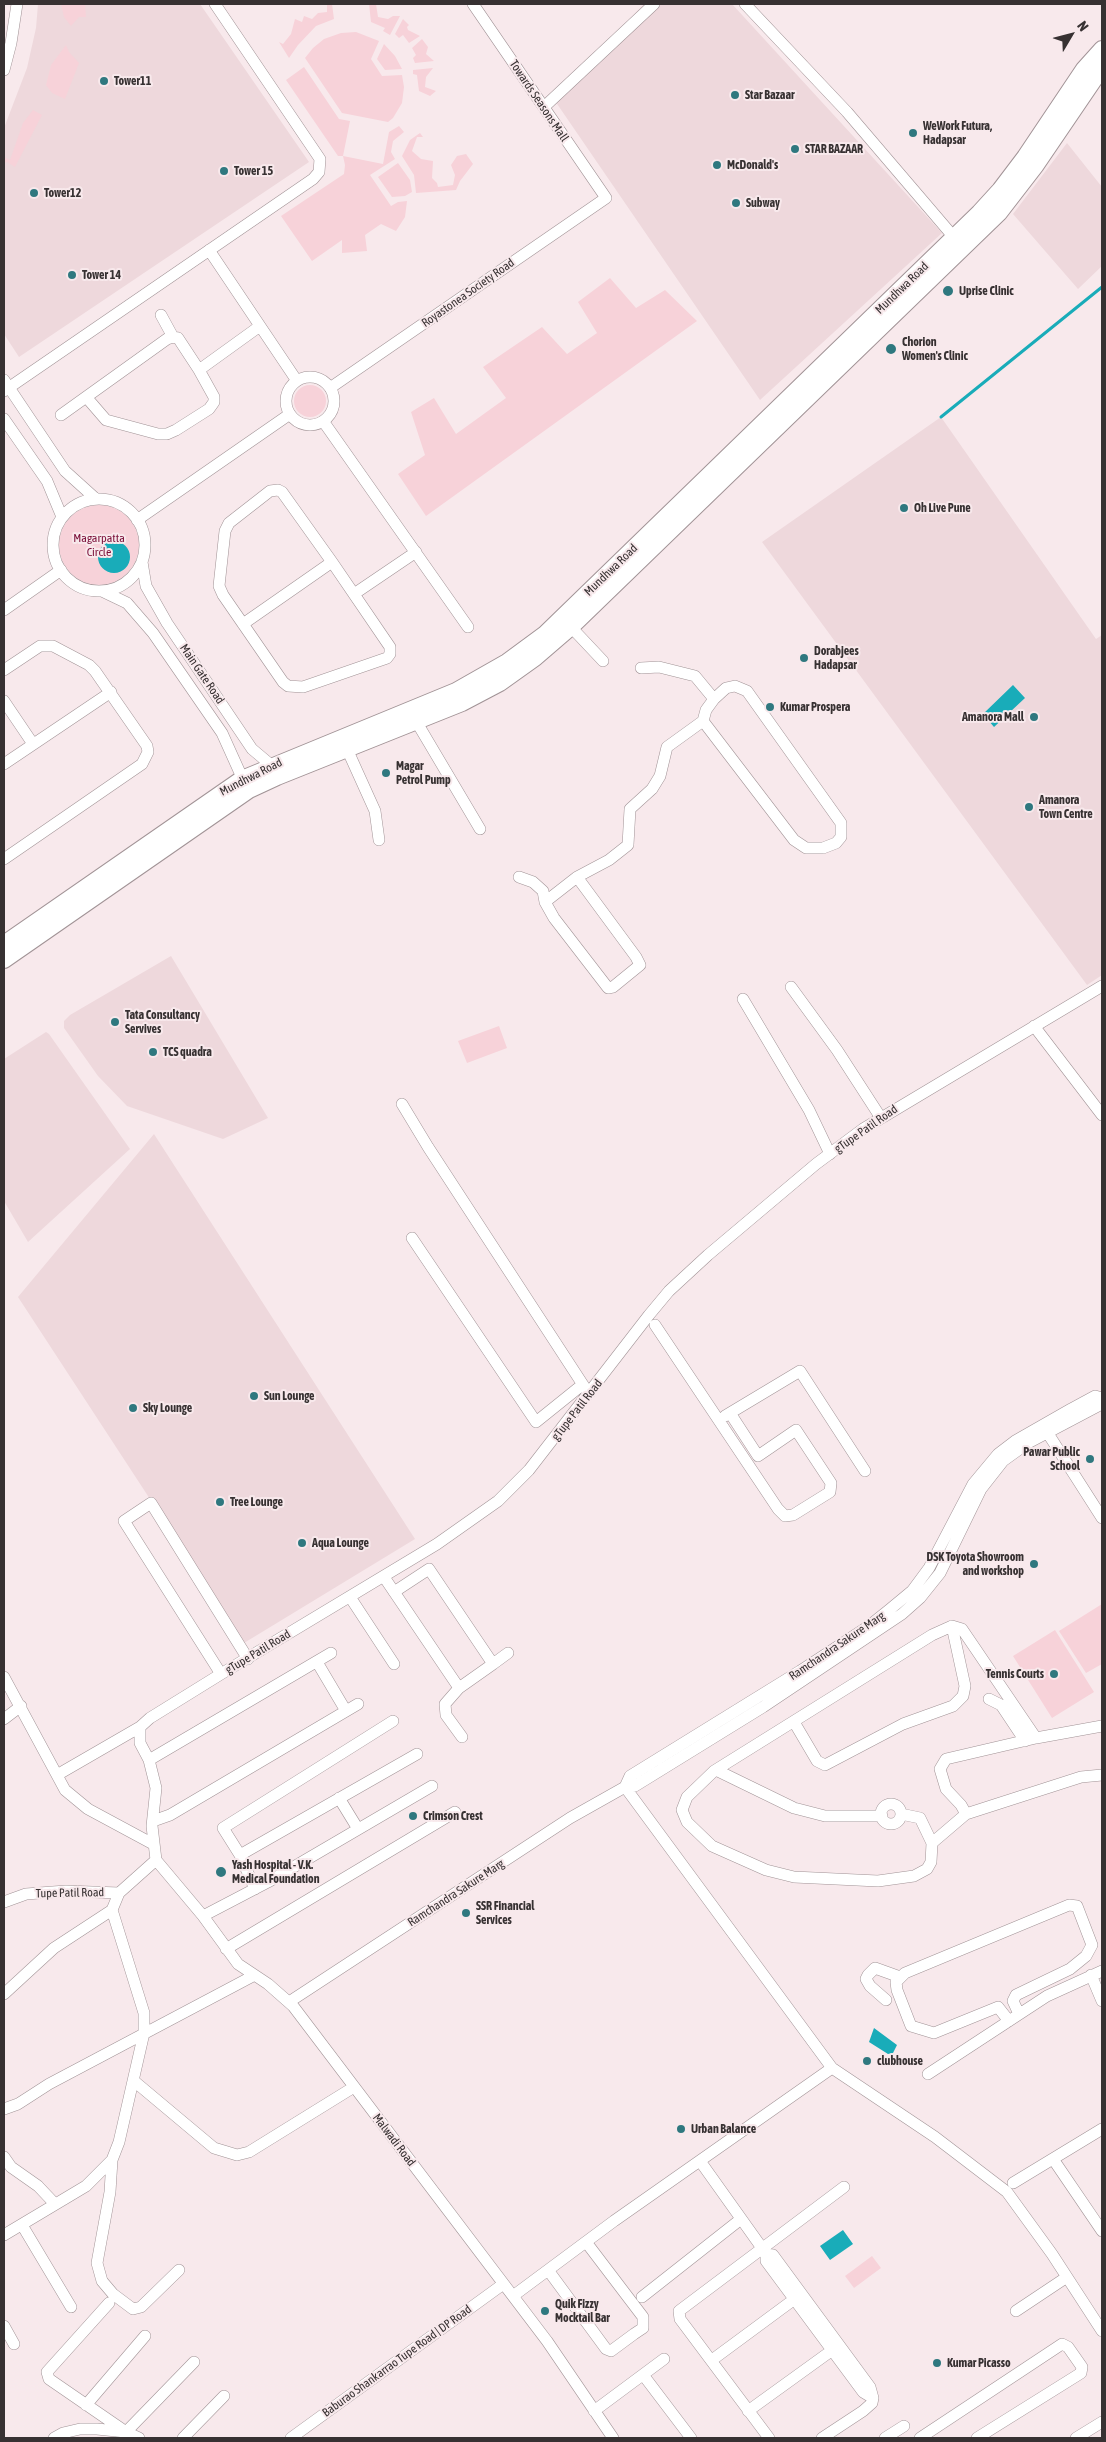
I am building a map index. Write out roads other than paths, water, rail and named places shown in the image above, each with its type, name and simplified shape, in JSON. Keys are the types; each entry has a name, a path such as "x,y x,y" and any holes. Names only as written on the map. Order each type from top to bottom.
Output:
{"highway":[{"name":"Mundhwa Road","path":"4,944 246,785 456,690 493,671 527,648 584,597 958,242 999,213 1036,165 1098,66 1102,49"},
{"name":"Mundhwa Road","path":"274,771 347,749 462,703 500,683 535,658 571,627 958,242"},
{"name":"Mundhwa Road","path":"4,960 246,785"}],"street":[{"path":"4,70 11,43 17,4"},
{"path":"96,499 65,471 5,386 313,179 319,172 321,165 320,159 215,4"},
{"name":"Towards Seasons Mall","path":"473,4 606,198"},
{"path":"544,106 654,4"},
{"path":"745,4 847,112 958,242"},
{"name":"Royastonea Society Road","path":"330,388 606,198"},
{"path":"210,250 297,381"},
{"path":"161,316 173,337"},
{"path":"199,370 260,326"},
{"path":"61,415 167,339 173,337 178,338 199,370 214,397 214,402 209,409 167,434 158,434 106,420 87,398"},
{"path":"303,378 316,378 330,388 334,404 323,421 310,425 304,424 290,414 286,398 288,391 297,381 303,378"},
{"path":"137,520 290,414"},
{"path":"4,419 47,481 62,517"},
{"path":"323,421 468,627"},
{"path":"278,490 282,492 354,594 390,647 390,654 387,658 303,687 294,688 282,682 219,586 225,531 232,518 270,491 278,490"},
{"path":"96,499 109,500 122,505 137,520 144,536 145,549 142,562 136,573 126,582 115,588 102,591 89,590 77,585 61,570 54,554 53,541 56,528 62,517 72,508 83,502 96,499"},
{"path":"354,594 416,552"},
{"name":"Main Gate Road","path":"142,562 146,586 167,623 252,749 274,771"},
{"path":"243,624 332,562"},
{"path":"4,610 61,570"},
{"name":"Main Gate Road","path":"102,591 127,603 153,633 222,733 246,785"},
{"path":"571,627 603,661"},
{"path":"4,670 40,646 53,646 89,665 147,746 146,758 142,764 5,856"},
{"path":"641,668 659,667 695,676 714,699"},
{"path":"545,902 577,877 609,860 628,845 630,809 652,789 660,776 667,747 703,721 706,710 714,699 726,688 735,686 747,691 841,823 840,837 836,843 823,848 806,848 794,840 703,721"},
{"path":"4,764 110,692"},
{"path":"4,701 33,744"},
{"path":"416,721 480,829"},
{"path":"347,749 375,811 379,840"},
{"path":"519,877 533,882 542,891 545,902 554,918 602,983 608,988 613,987 640,965 639,961 577,877"},
{"name":"gTupe Patil Road","path":"57,1775 140,1727 150,1718 245,1654 350,1597 447,1538 498,1501 529,1470 586,1390 669,1291 708,1254 830,1154 881,1118 1102,986"},
{"path":"791,987 837,1050 881,1118"},
{"path":"743,999 804,1102 830,1154"},
{"path":"1034,1026 1102,1115"},
{"path":"402,1104 586,1390 536,1422 412,1238"},
{"path":"655,1325 778,1509 785,1516 793,1515 830,1492 831,1483 796,1430 758,1456 730,1413"},
{"path":"719,1419 800,1371 865,1471"},
{"name":"Ramchandra Sakure Marg","path":"289,2002 564,1821 625,1787 635,1786 674,1754 763,1707 902,1614 930,1585 948,1558 950,1539 972,1484 998,1454 1015,1441 1070,1409 1095,1396 1102,1399 1100,1405 1047,1432 1003,1461 986,1480 950,1539"},
{"path":"1047,1432 1102,1518"},
{"path":"220,1672 124,1521 151,1503 245,1654"},
{"path":"394,1592 429,1569 493,1664"},
{"path":"384,1577 459,1688"},
{"path":"350,1597 394,1664"},
{"path":"794,1722 817,1761 825,1765 903,1724 953,1706 963,1696 965,1686 952,1626"},
{"path":"716,1770 794,1808 825,1816 882,1816 885,1821 892,1824 898,1821 901,1814 920,1818 932,1843 931,1862 927,1869 914,1876 878,1881 794,1877 766,1870 712,1846 687,1822 682,1810 687,1797 716,1770 932,1635 952,1626 962,1629 1030,1740"},
{"path":"148,1760 330,1653"},
{"path":"462,1737 444,1710 449,1698 459,1688 508,1653"},
{"path":"316,1662 346,1711"},
{"path":"4,1677 65,1790 88,1809 153,1844"},
{"path":"989,1699 1001,1705 1030,1740"},
{"path":"153,1821 170,1814 358,1704"},
{"path":"4,1719 21,1706"},
{"path":"255,1889 240,1855 223,1828 392,1720"},
{"path":"966,1814 961,1805 946,1789 940,1769 946,1759 1102,1726"},
{"path":"140,1727 140,1743 148,1760 156,1788 153,1821 153,1844 156,1860"},
{"path":"240,1855 417,1754"},
{"path":"932,1843 966,1814 1081,1777 1102,1775"},
{"path":"203,1916 255,1889 432,1786"},
{"path":"625,1787 832,2068 935,2137 1006,2192 1068,2277 1102,2330"},
{"path":"339,1798 358,1829"},
{"path":"226,1949 455,1812"},
{"name":"Malwadi Road","path":"156,1860 203,1916 238,1964 253,1976 268,1984 289,2002 547,2341 613,2438"},
{"name":"Tupe Patil Road","path":"4,1902 26,1894 66,1891 120,1893 156,1860"},
{"path":"4,1994 54,1948 112,1910 120,1893"},
{"path":"1009,2021 998,2007 964,2023 934,2033 911,2026 897,1990 896,1982 900,1977 1069,1905 1077,1906 1092,1945 1086,1956 1070,1969 1013,1998 1019,2014"},
{"path":"112,1910 144,2013 144,2033 134,2080 112,2160 110,2192 97,2263 102,2281 112,2294 133,2309 141,2307 179,2270"},
{"path":"886,2000 870,1986 866,1979 868,1975 875,1968 900,1977"},
{"path":"928,2074 1047,1996 1102,1970"},
{"path":"1091,1975 1102,2001"},
{"path":"4,2109 28,2099 49,2084 253,1976"},
{"path":"513,2296 832,2068"},
{"path":"134,2080 214,2148 237,2156 249,2152 354,2087"},
{"path":"1013,2183 1102,2129"},
{"path":"4,2157 11,2167 38,2186 55,2204"},
{"path":"1053,2159 1102,2231"},
{"path":"4,2235 86,2186 112,2160"},
{"path":"700,2161 764,2251 773,2255 798,2297 835,2347 870,2387 873,2398 872,2403 822,2438"},
{"path":"769,2438 680,2319 679,2311 764,2251 844,2188"},
{"path":"642,2297 742,2219"},
{"path":"22,2225 71,2307"},
{"path":"548,2270 606,2349 612,2351 643,2328 642,2317 586,2242"},
{"path":"1016,2311 1068,2277"},
{"name":"Baburao Shankarrao Tupe Road | DP Road","path":"291,2438 502,2284"},
{"path":"712,2360 798,2297"},
{"path":"109,2303 46,2375 86,2405 126,2432 139,2438"},
{"path":"4,2326 14,2344"},
{"path":"86,2405 145,2336"},
{"path":"920,2438 1059,2346 1066,2345 1082,2367 1081,2373 977,2438"},
{"path":"748,2411 835,2347"},
{"path":"594,2411 644,2376 664,2359"},
{"path":"54,2438 63,2433 80,2429 126,2432 194,2362"},
{"path":"644,2376 691,2438"},
{"path":"182,2438 224,2396"},
{"path":"1076,2438 1102,2422"},
{"path":"885,2438 904,2426"}],"water":[{"path":"114,541 126,545 130,557 126,569 114,573 102,569 98,557 102,545"},
{"path":"1013,685 1025,698 994,727 983,714"},
{"path":"874,2028 897,2045 893,2053 888,2054 869,2042"},
{"path":"843,2230 853,2244 830,2260 820,2246"}],"waterway":[{"path":"941,417 1102,287"}],"place":[{"name":"Tower11","path":"104,81"},
{"name":"Star Bazaar","path":"735,95"},
{"name":"WeWork Futura, Hadapsar","path":"913,133"},
{"name":"STAR BAZAAR","path":"795,149"},
{"name":"McDonald's","path":"717,165"},
{"name":"Tower 15","path":"224,171"},
{"name":"Tower12","path":"34,193"},
{"name":"Subway","path":"736,203"},
{"name":"Tower 14","path":"72,275"},
{"name":"Uprise Clinic","path":"948,291"},
{"name":"Chorion Women's Clinic","path":"891,349"},
{"name":"Oh Live Pune","path":"904,508"},
{"name":"Dorabjees Hadapsar","path":"804,658"},
{"name":"Kumar Prospera","path":"770,707"},
{"name":"Amanora Mall","path":"1034,717"},
{"name":"Magar Petrol Pump","path":"386,773"},
{"name":"Amanora Town Centre","path":"1029,807"},
{"name":"Tata Consultancy Servives","path":"115,1022"},
{"name":"TCS quadra","path":"153,1052"},
{"name":"Sun Lounge","path":"254,1396"},
{"name":"Sky Lounge","path":"133,1408"},
{"name":"Pawar Public School","path":"1090,1459"},
{"name":"Tree Lounge","path":"220,1502"},
{"name":"Aqua Lounge","path":"302,1543"},
{"name":"DSK Toyota Showroom and workshop","path":"1034,1564"},
{"name":"Tennis Courts","path":"1054,1674"},
{"name":"Crimson Crest","path":"413,1816"},
{"name":"Yash Hospital - V.K. Medical Foundation","path":"221,1872"},
{"name":"SSR Financial Services","path":"466,1913"},
{"name":"clubhouse","path":"867,2061"},
{"name":"Urban Balance","path":"681,2129"},
{"name":"Quik Fizzy Mocktail Bar","path":"545,2311"},
{"name":"Kumar Picasso","path":"937,2363"}],"park label":[{"name":"Magarpatta Circle","path":"99,545"}]}
